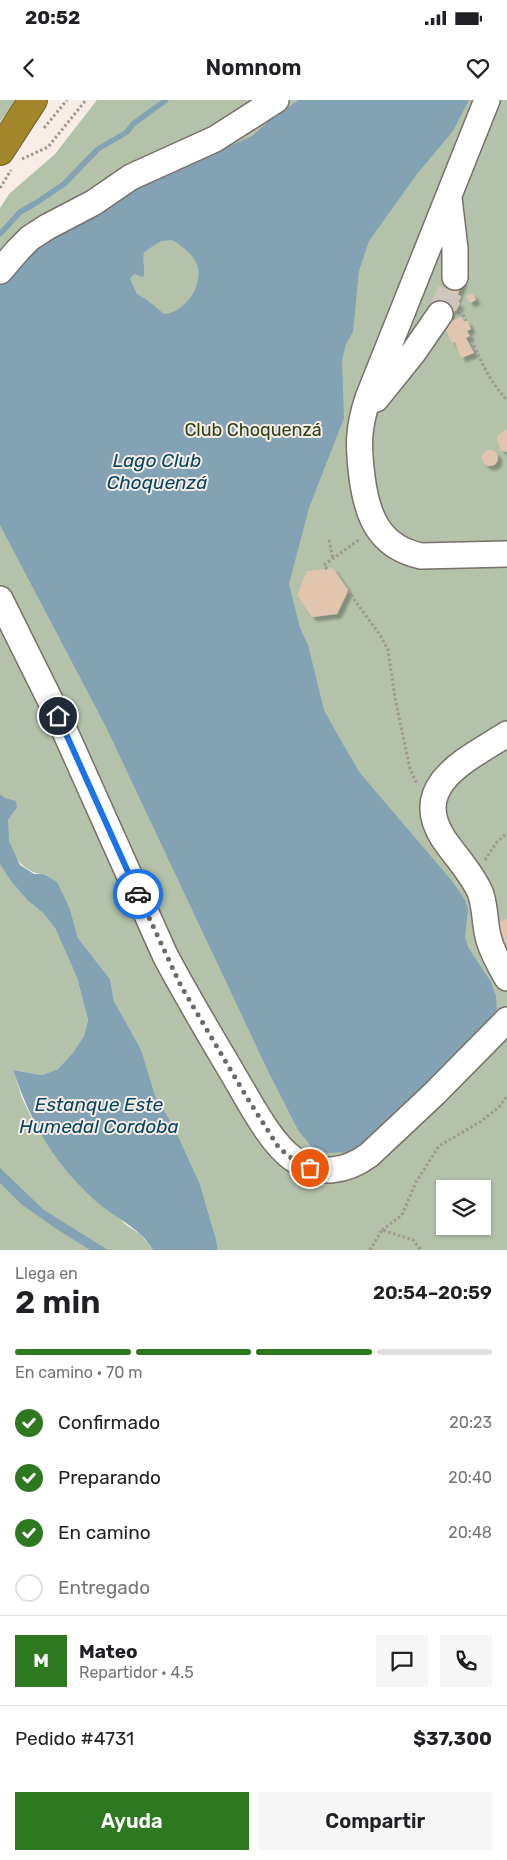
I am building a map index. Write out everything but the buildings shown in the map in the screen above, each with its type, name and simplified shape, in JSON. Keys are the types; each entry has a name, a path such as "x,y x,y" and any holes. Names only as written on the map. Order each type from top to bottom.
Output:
{"highway":[{"path":"10,160 32,100"}],"lane":[{"path":"0,270 18,250 46,227 93,203 132,177 215,139 276,100"},
{"path":"487,100 362,416 358,447 362,479 370,513 390,543 410,554 421,556 507,554"},
{"path":"448,196 454,234 455,278"},
{"path":"362,416 413,353 440,314"},
{"path":"0,600 58,716 165,955 181,986 279,1148 294,1160 310,1168 333,1171 357,1164 436,1093 507,1020"},
{"path":"507,734 456,766 445,776 435,796 433,810 438,828 474,880 480,894 489,940 496,959 507,978"}],"path":[{"path":"0,188 10,160 48,147 86,100"},
{"path":"470,336 485,370 498,391 507,400"},
{"path":"327,569 324,565 377,526"},
{"path":"330,540 333,559"},
{"path":"348,591 380,635 388,650 395,698 410,769 433,810"},
{"path":"370,1250 382,1230 402,1215 416,1182 439,1146 480,1122 499,1107 507,1096"},
{"path":"382,1230 413,1240 421,1250"}],"green space":[{"path":"0,100 17,100 0,122"},
{"name":"Club Choquenzá","path":"97,100 507,100 507,1250 218,1250 200,1184 174,1127 155,1095 140,1050 114,1001 110,979 78,938 70,909 44,874 35,873 28,869 15,856 11,848 7,830 8,821 17,808 0,794 0,208 9,194 55,154"},
{"path":"0,863 10,880 27,900 43,913 55,928 77,978 88,1020 84,1036 73,1054 58,1069 42,1075 13,1070 22,1098 37,1129 125,1224 141,1235 153,1250 0,1250"}],"water":[{"name":"Lago Club Choquenzá","path":"299,100 469,100 453,131 417,174 369,241 359,271 353,332 346,344 342,360 344,418 309,508 289,584 300,628 308,645 324,710 360,773 452,881 465,900 468,909 465,937 468,947 491,982 496,996 497,1014 368,1143 349,1152 327,1153 315,1151 298,1130 269,1073 106,727 0,525 0,282 16,261 108,200 198,157 252,136 274,116","holes":["172,240 188,251 196,263 199,276 194,291 185,304 171,313 164,314 137,294 130,279 135,274 142,277 144,275 144,252 161,241"]},
{"name":"Estanque Este Humedal Cordoba","path":"0,794 5,798 16,801 17,808 8,820 9,841 20,865 34,874 43,874 57,882 70,909 78,938 110,979 114,1001 141,1050 155,1095 174,1127 200,1184 218,1250 153,1250 144,1238 98,1203 69,1174 46,1142 28,1108 13,1070 42,1075 58,1069 73,1053 84,1036 88,1020 77,978 55,928 43,913 27,900 10,880 0,864"},
{"path":"0,1168 44,1210 108,1250 90,1250 21,1204 0,1183"}],"waterway":[{"path":"0,234 20,212 64,184 98,149 127,132 133,124 166,100"}],"tunnel":[{"path":"440,314 455,277"}],"way so far":[{"path":"138,894 181,986 246,1096 279,1148 294,1160 310,1168"}],"route":[{"path":"58,716 138,894"}]}
